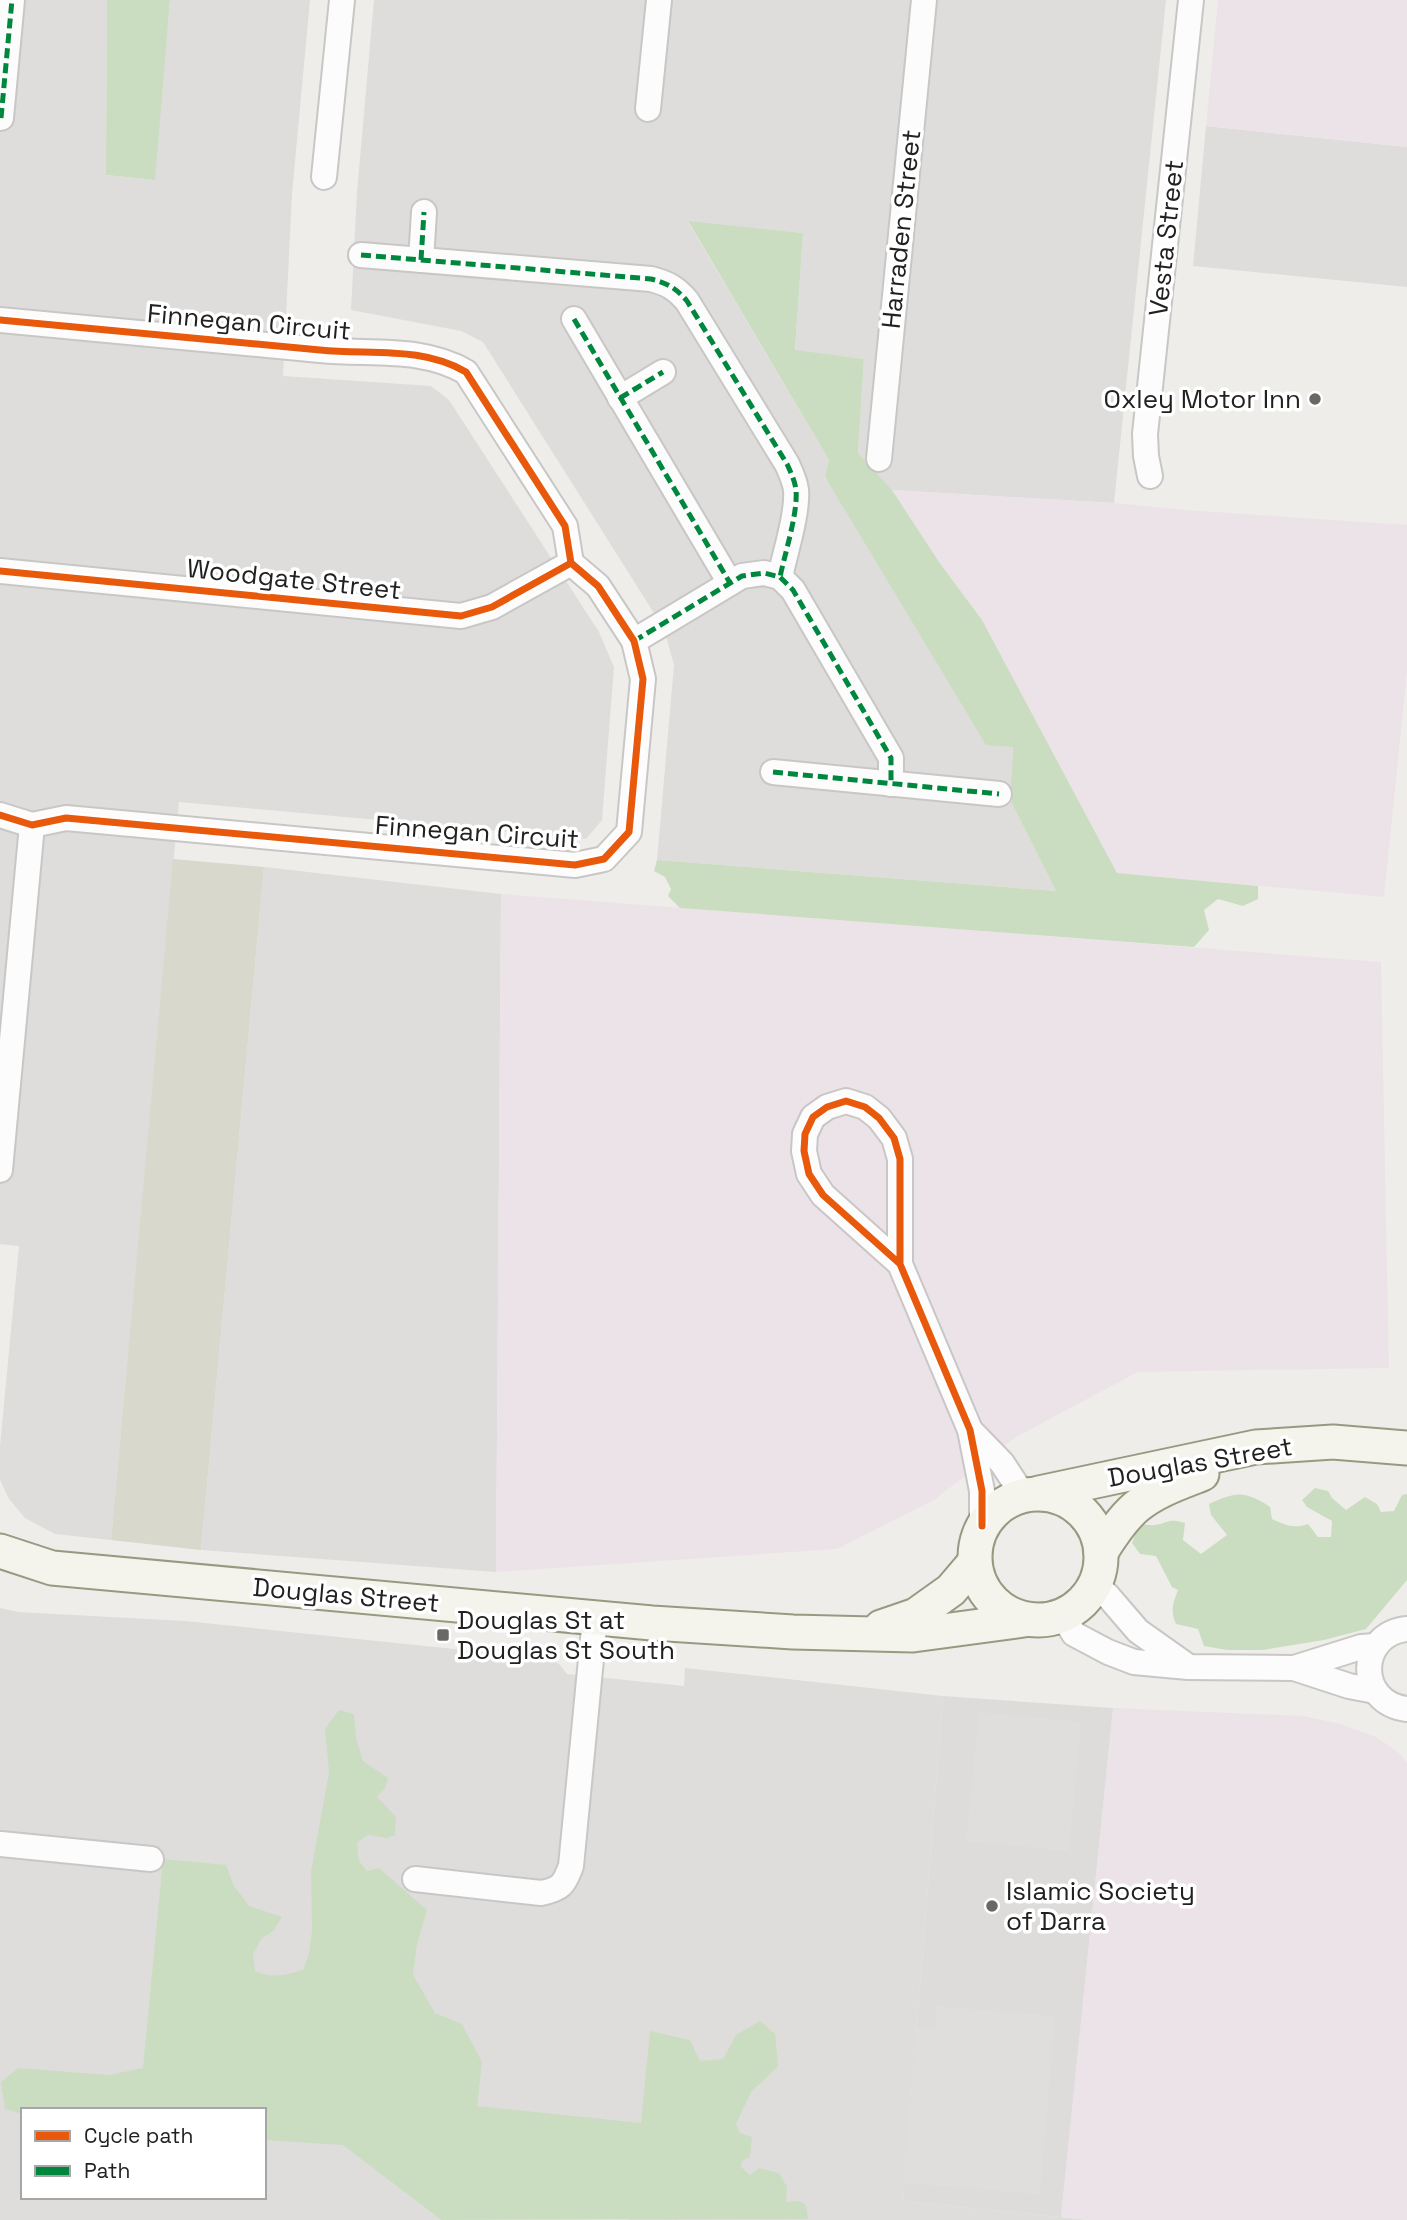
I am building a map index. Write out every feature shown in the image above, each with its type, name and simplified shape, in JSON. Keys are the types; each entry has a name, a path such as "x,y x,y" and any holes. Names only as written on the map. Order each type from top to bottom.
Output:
{"main road":[{"name":"Douglas Street","path":"1030,1494 1256,1447 1333,1442 1407,1447"},
{"name":"Douglas Street","path":"1101,1552 1117,1528 1136,1507 1167,1487 1203,1474 1257,1462 1332,1456 1407,1465"},
{"path":"1030,1494 1052,1495 1068,1500 1081,1509 1098,1536 1101,1569 1095,1585 1082,1603 1063,1616 1043,1621 1024,1620 1005,1612 989,1599 979,1582 974,1563 975,1544 982,1526 993,1512 1007,1501 1030,1494"},
{"name":"Douglas Street","path":"0,1551 52,1568 595,1618 780,1631 913,1635 1024,1620"},
{"name":"Douglas Street","path":"862,1633 916,1615 951,1590 974,1563"}],"street":[{"path":"1,118 12,0"},
{"path":"324,177 342,0"},
{"path":"648,109 659,0"},
{"name":"Harraden Street","path":"879,458 924,0"},
{"name":"Vesta Street","path":"1150,476 1145,434 1191,0"},
{"path":"421,260 424,212"},
{"path":"361,255 651,279 676,288 688,300 793,478 795,505 780,577"},
{"path":"574,319 730,583"},
{"name":"Finnegan Circuit","path":"0,320 328,351 423,355 449,362 466,372 565,526 571,563 598,586 634,641 643,680 629,832 604,859 575,864 65,818 32,825 0,815"},
{"path":"620,398 663,372"},
{"name":"Woodgate Street","path":"0,571 461,616 492,607 571,563"},
{"path":"634,641 742,576 764,573 780,577 793,590 891,758 891,784"},
{"path":"773,772 999,794"},
{"path":"0,1170 32,825"},
{"path":"900,1264 823,1195 809,1174 804,1151 805,1134 813,1117 827,1107 846,1101 865,1107 879,1118 894,1138 900,1159 900,1264 970,1430 982,1491 982,1526"},
{"path":"970,1430 1030,1494"},
{"path":"1095,1585 1138,1631 1188,1667"},
{"path":"1063,1616 1074,1634 1134,1662 1188,1667 1294,1668 1349,1686 1375,1691"},
{"path":"415,1879 541,1893 554,1891 565,1882 571,1866 595,1618"},
{"path":"1407,1629 1392,1632 1376,1646 1370,1657 1369,1668 1370,1680 1384,1701 1397,1708 1407,1709"},
{"path":"1294,1668 1361,1647 1376,1646"},
{"path":"1,1844 151,1859"}],"shaded area":[{"path":"0,0 107,0 106,175 154,180 170,0 310,0 292,194 283,376 431,386 449,400 599,632 614,667 602,820 586,839 179,802 111,1540 55,1534 25,1518 9,1499 0,1480 0,1446 19,1246 0,1244"},
{"path":"374,0 1166,0 1114,503 892,490 858,453 864,359 795,351 803,233 688,222 829,460 825,478 1013,747 1010,800 1056,891 657,860 674,665 664,629 483,342 461,331 351,310 357,192"},
{"path":"1218,0 1407,0 1407,147 1206,126"},
{"path":"1206,126 1407,147 1407,287 1193,266"},
{"path":"892,490 1407,525 1407,672 1384,897 1117,873 982,620 939,562"},
{"path":"173,859 264,867 201,1550 111,1540"},
{"path":"264,867 501,894 496,1572 201,1550"},
{"path":"501,894 1381,962 1389,1368 1138,1372 1016,1437 934,1500 837,1549 496,1572"},
{"path":"0,1608 18,1612 185,1621 552,1659 567,1674 684,1686 685,1668 943,1696 903,2201 1089,2220 632,2220 380,2173 441,2220 0,2220"},
{"path":"943,1696 1113,1708 1061,2217 903,2201"},
{"path":"1113,1708 1303,1716 1341,1724 1376,1737 1398,1752 1407,1762 1407,2220 1089,2220 1061,2217"},
{"path":"979,1712 1081,1722 1069,1851 966,1841"},
{"path":"936,2006 1055,2016 1040,2194 905,2183 918,2027 935,2028"}],"green space":[{"path":"107,0 170,0 155,180 106,175"},
{"path":"688,221 803,233 795,350 864,359 858,453 892,490 939,562 982,620 1117,873 1258,886 1258,899 1243,906 1218,899 1204,910 1209,930 1194,947 680,908 668,896 671,889 665,877 654,871 657,860 1056,891 1010,800 1013,747 986,745 825,477 829,460"},
{"path":"1315,1488 1328,1491 1346,1510 1365,1497 1377,1504 1381,1512 1394,1511 1402,1495 1407,1494 1407,1580 1366,1629 1324,1640 1263,1650 1227,1650 1204,1646 1198,1629 1176,1624 1173,1607 1178,1590 1172,1587 1156,1556 1140,1554 1132,1543 1138,1527 1171,1521 1185,1523 1183,1540 1201,1554 1227,1535 1211,1515 1209,1504 1233,1495 1246,1495 1270,1507 1272,1519 1290,1526 1308,1524 1318,1537 1331,1537 1332,1521 1307,1507 1302,1500"},
{"path":"339,1710 354,1714 356,1738 363,1761 388,1778 385,1788 377,1797 396,1817 395,1835 387,1838 368,1835 357,1843 359,1861 367,1871 379,1868 427,1910 417,1944 413,1975 435,2013 462,2024 482,2062 477,2106 641,2123 650,2031 690,2040 700,2061 723,2059 736,2035 760,2021 775,2034 778,2066 751,2092 736,2124 740,2133 752,2137 750,2157 742,2161 741,2167 750,2175 759,2168 779,2173 787,2187 786,2202 799,2201 806,2205 808,2219 441,2220 343,2145 266,2140 266,2108 21,2108 21,2113 5,2109 1,2082 18,2068 109,2075 143,2068 163,1859 226,1865 234,1886 249,1906 282,1917 273,1931 261,1939 253,1954 255,1971 273,1976 303,1970 309,1953 312,1930 311,1872 329,1772 325,1729"}],"marked path":[{"path":"1,118 12,0"},
{"path":"421,260 424,212"},
{"path":"361,255 651,279 675,289 687,301 793,477 796,490 795,510 780,577"},
{"path":"574,319 730,583"},
{"path":"620,398 663,372"},
{"path":"634,641 742,576 764,573 780,577 793,590 891,758 891,784"},
{"path":"773,772 999,794"}],"cycle path":[{"path":"0,320 320,350 414,355 432,358 466,372 565,526 571,563 598,586 634,641 643,679 629,832 604,859 575,865 66,818 32,825 0,815"},
{"path":"0,571 461,616 492,607 571,563"},
{"path":"900,1264 823,1195 809,1174 804,1151 805,1134 813,1117 827,1107 846,1101 865,1107 879,1118 894,1138 900,1159 900,1264 970,1430 982,1491 982,1526"}],"place":[{"name":"Oxley Motor Inn","path":"1315,399"},
{"name":"Douglas St at Douglas St South","path":"443,1635"},
{"name":"Islamic Society of Darra","path":"992,1906"}]}
